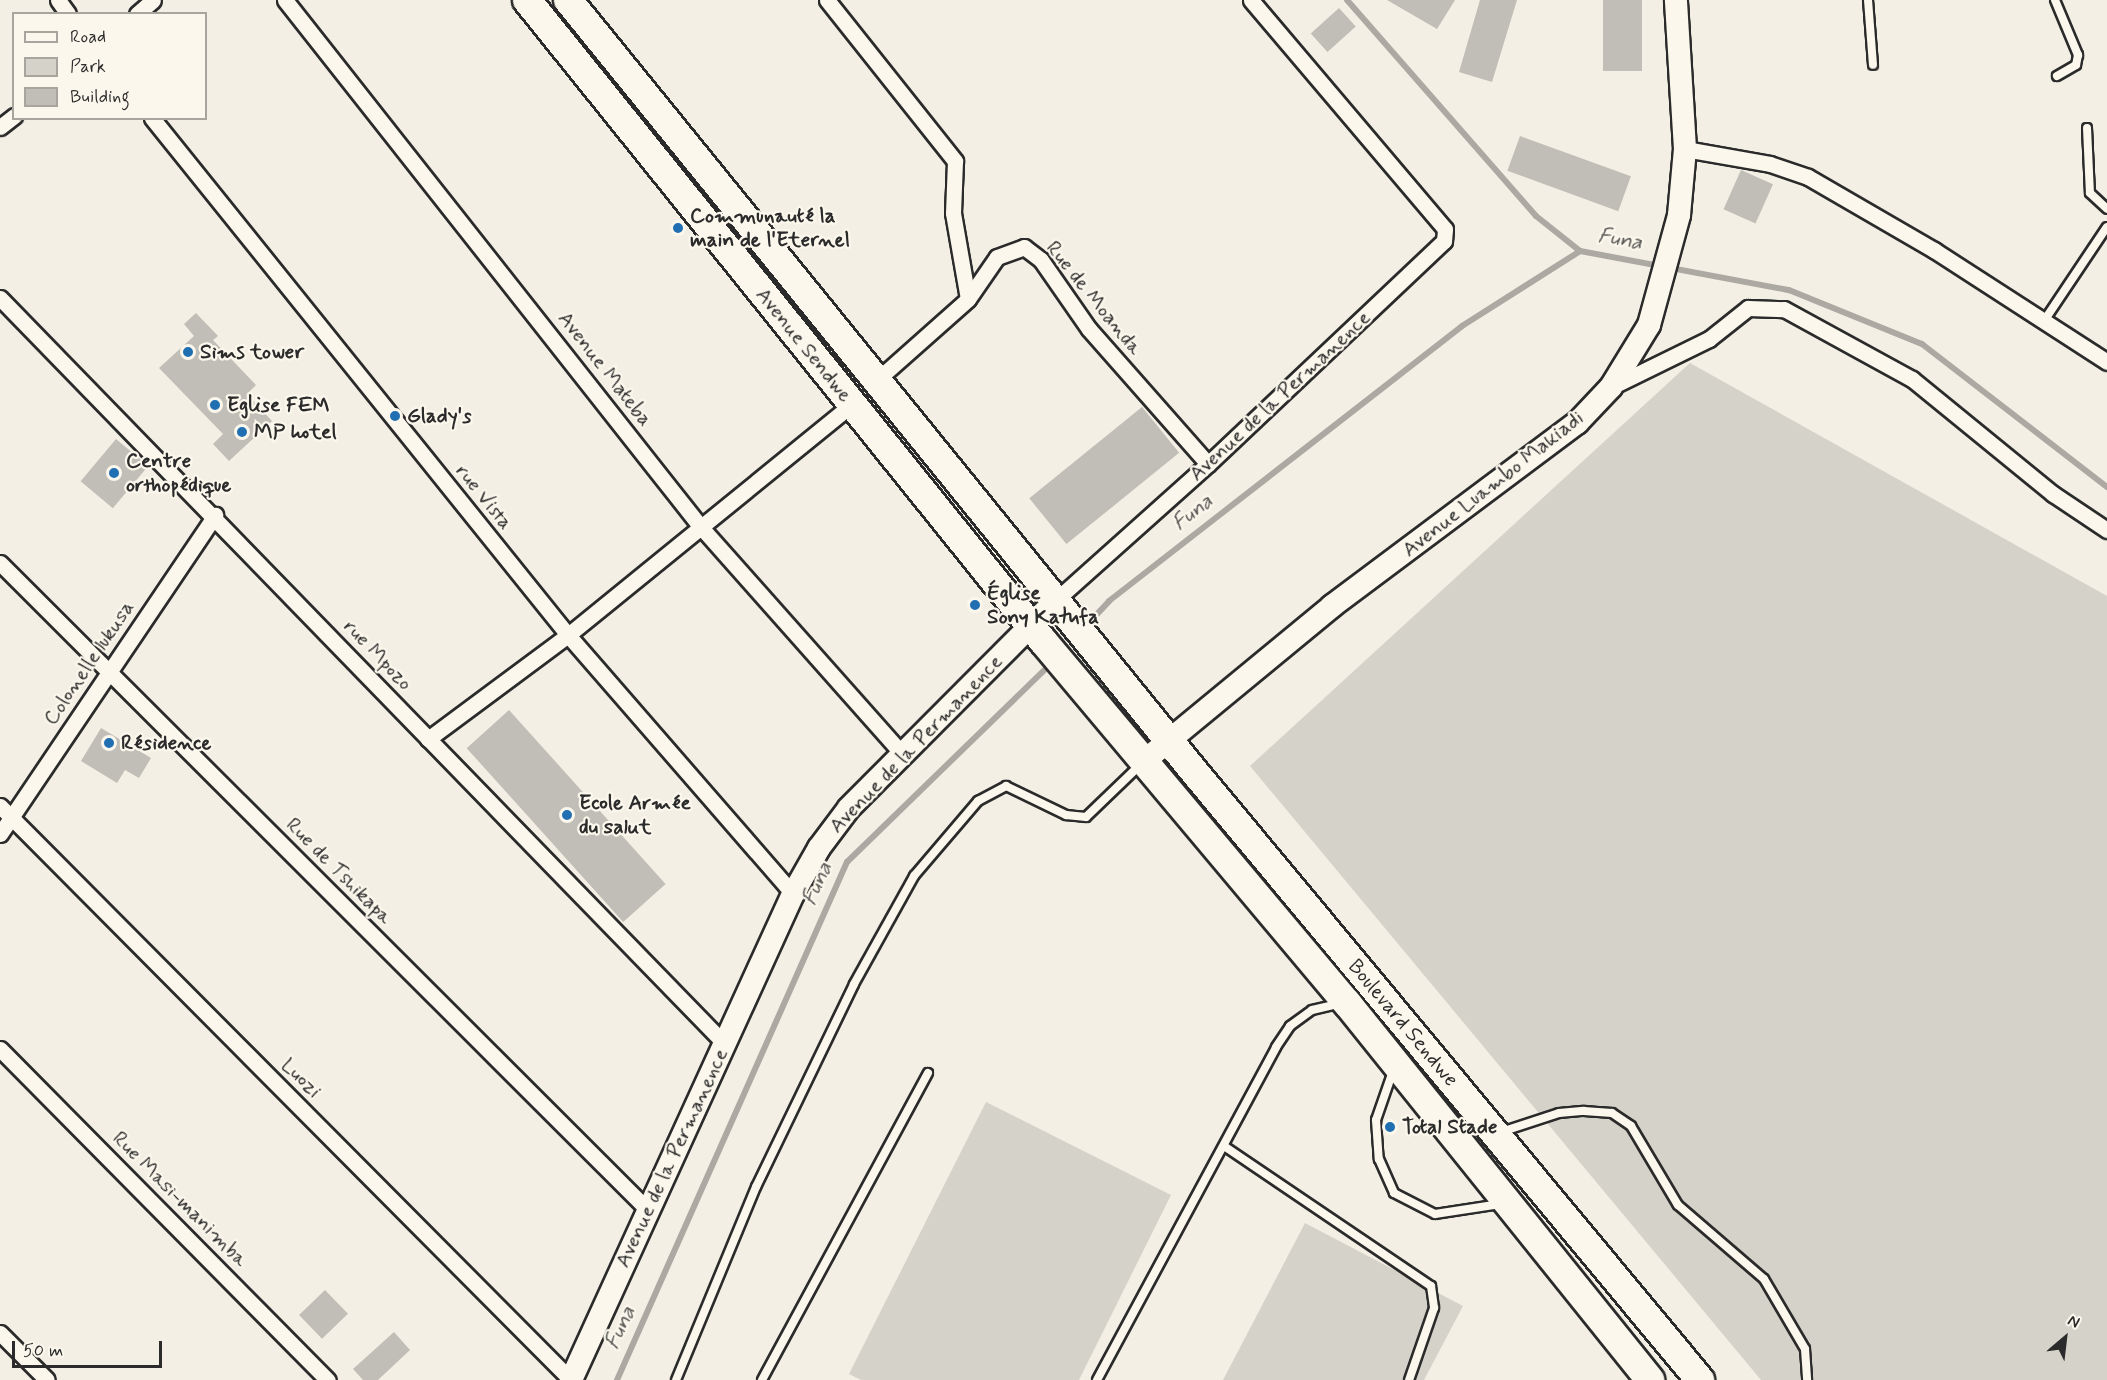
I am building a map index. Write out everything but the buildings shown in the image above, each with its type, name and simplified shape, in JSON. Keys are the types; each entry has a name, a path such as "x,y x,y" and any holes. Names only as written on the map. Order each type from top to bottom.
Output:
{"highway":[{"name":"Avenue Sendwe","path":"527,0 1084,688"},
{"name":"Avenue Sendwe","path":"568,0 1108,664"},
{"name":"Boulevard Sendwe","path":"1108,664 1170,741 1360,994 1394,1067 1650,1380"},
{"name":"Boulevard Sendwe","path":"1084,688 1143,762 1360,994 1496,1134 1700,1380"}],"main road":[{"name":"Avenue Luambo Makiadi","path":"1143,762 1332,606 1577,423 1611,387 1636,351 1653,312 1674,243 1685,149 1677,0"},
{"name":"Avenue de la Permanence","path":"572,1380 793,894 849,808 1037,632 1065,610"}],"street":[{"path":"139,12 153,0"},
{"name":"Avenue Mateba","path":"285,0 700,526 903,755"},
{"path":"827,0 955,161 953,213 968,299"},
{"name":"Avenue de la Permanence","path":"1065,610 1208,464 1444,241 1445,229 1251,0"},
{"path":"0,127 12,118"},
{"name":"rue Vista","path":"154,120 568,634 793,894"},
{"path":"1685,149 1770,164 1808,177 2107,362"},
{"name":"Rue de Moanda","path":"878,379 968,299 997,257 1024,247 1041,260 1089,329 1208,464"},
{"name":"rue Mpozo","path":"0,298 215,515 428,739 724,1043"},
{"path":"1611,387 1709,339 1748,308 1784,309 1912,379 2054,494 2107,530"},
{"path":"428,739 568,634 852,404"},
{"name":"Colonelle lukusa","path":"0,834 215,515"},
{"name":"Rue de Tshikapa","path":"0,562 648,1210"},
{"name":"Luozi","path":"0,806 572,1380"},
{"name":"Rue Masi-manimba","path":"0,1049 328,1380"},
{"path":"0,1333 47,1380"}],"lane":[{"path":"1868,0 1874,65"},
{"path":"2055,0 2078,55 2076,65 2057,76"},
{"path":"2086,128 2090,193 2107,209"},
{"path":"2044,321 2107,227"},
{"path":"676,1380 756,1186 855,984 914,876 978,801 1006,786 1066,814 1086,817 1143,762"},
{"path":"1097,1380 1290,1026 1312,1010 1360,994"},
{"path":"1394,1067 1376,1120 1379,1160 1394,1193 1435,1214 1505,1203"},
{"path":"762,1380 928,1073"},
{"path":"1496,1134 1559,1113 1584,1111 1612,1113 1631,1126 1678,1205 1764,1279 1805,1349 1807,1380"},
{"path":"1224,1146 1431,1286 1434,1308 1409,1380"}],"green space":[{"path":"1690,363 2107,596 2107,1380 1761,1380 1250,766"},
{"path":"986,1102 1171,1195 1079,1380 861,1380 849,1374"},
{"path":"1305,1223 1463,1306 1424,1380 1223,1380"}],"waterway":[{"path":"1347,0 1536,216 1580,251"},
{"name":"Funa","path":"1086,626 1109,601 1462,326 1580,251 1789,290 1922,344 2107,487"},
{"name":"Funa","path":"617,1380 847,862 1053,662"}],"place":[{"name":"Communauté la main de l'Eternel","path":"678,228"},
{"name":"Sims tower","path":"188,352"},
{"name":"Eglise FEM","path":"215,405"},
{"name":"Glady's","path":"395,416"},
{"name":"MP hotel","path":"242,432"},
{"name":"Centre orthopédique","path":"114,473"},
{"name":"Église Sony Katufa","path":"975,605"},
{"name":"Résidence","path":"109,743"},
{"name":"Ecole Armée du salut","path":"567,815"},
{"name":"Total Stade","path":"1390,1127"}]}
